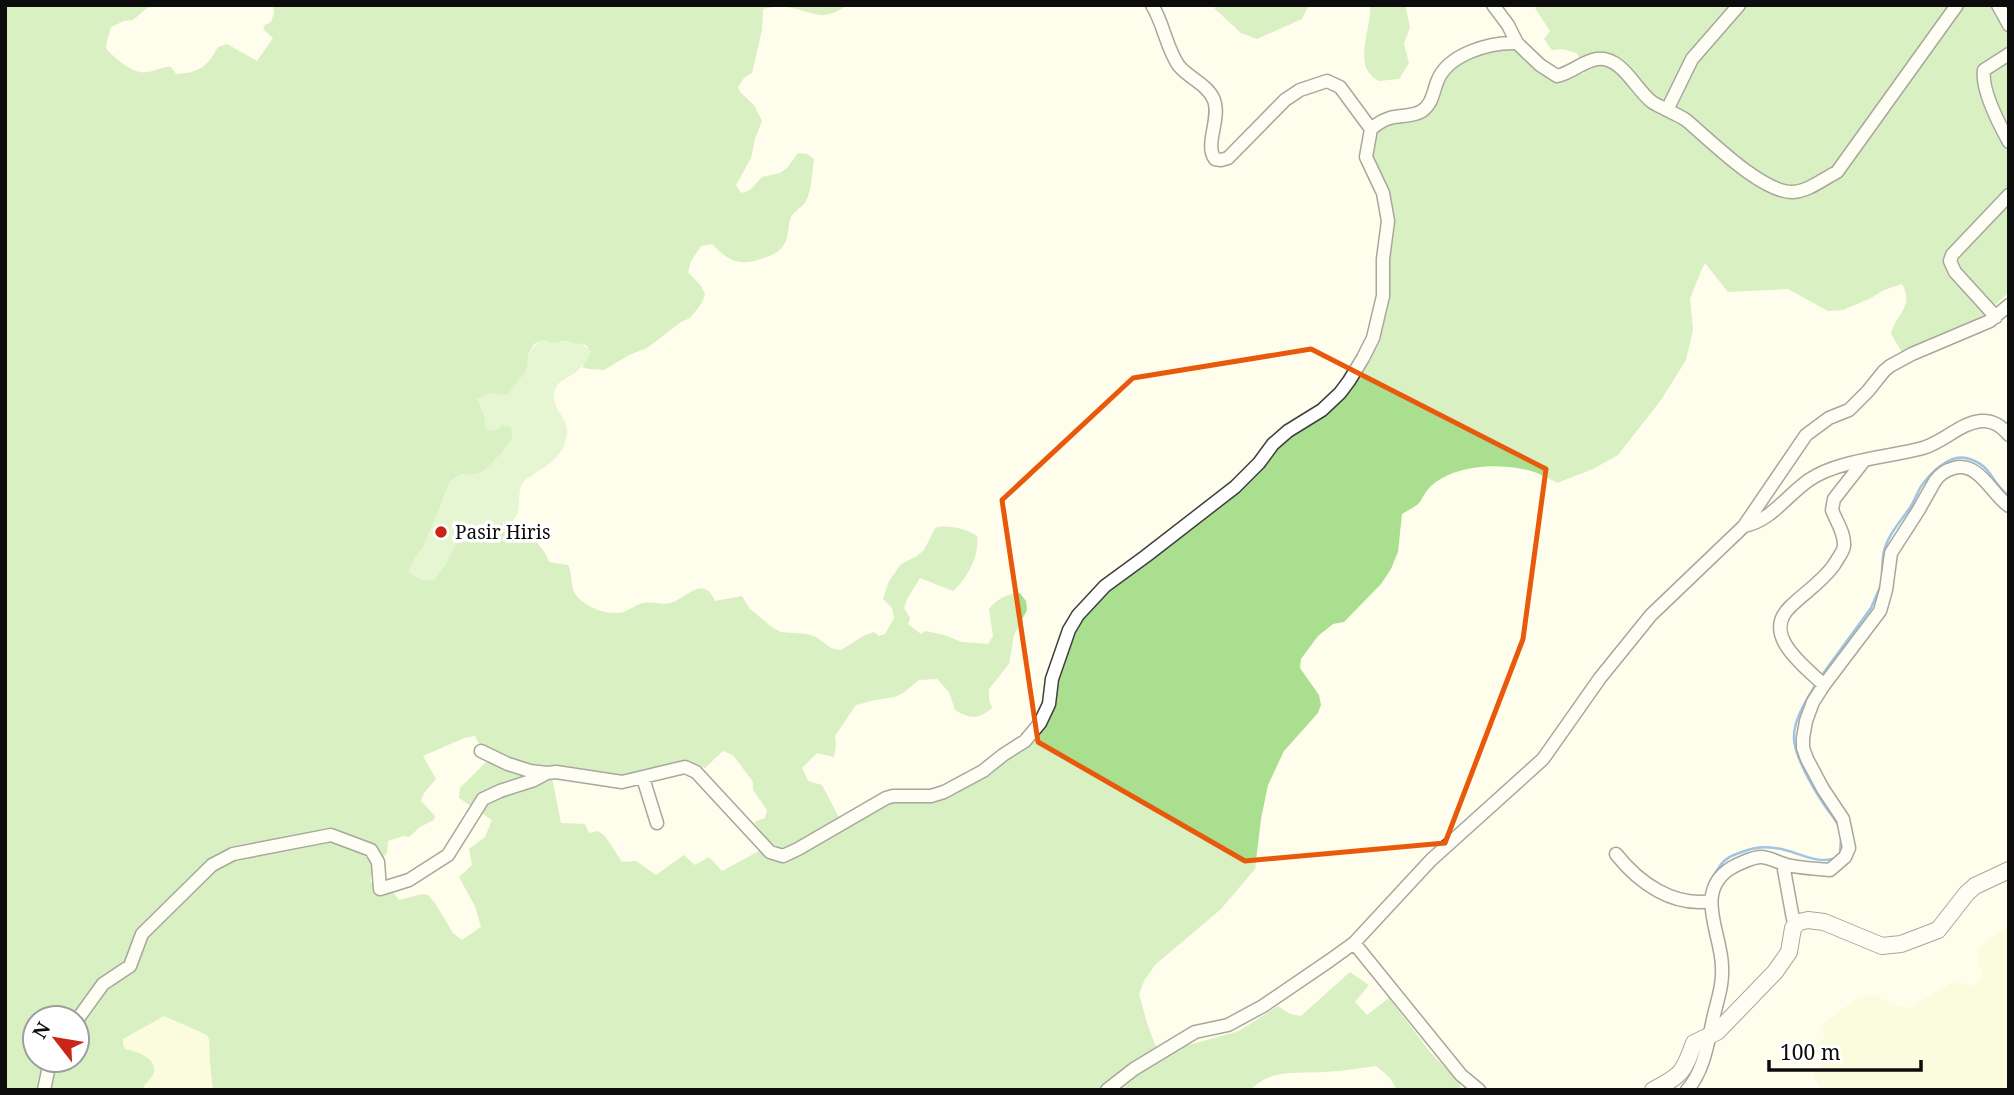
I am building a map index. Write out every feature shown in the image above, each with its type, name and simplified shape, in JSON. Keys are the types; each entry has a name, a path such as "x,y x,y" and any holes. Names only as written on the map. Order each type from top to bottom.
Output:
{"street":[{"path":"1152,5 1180,66 1213,99 1217,114 1211,151 1215,159 1228,158 1285,100 1300,90 1326,81 1340,87 1371,129"},
{"path":"1493,5 1517,43 1540,65 1557,76 1567,74 1593,59 1609,60 1619,66 1652,102 1684,118 1736,163 1778,191 1794,192 1837,172 1957,5"},
{"path":"1667,110 1692,59 1739,5"},
{"path":"1998,5 2009,25"},
{"path":"481,751 530,771 622,782 685,767 693,770 770,852 783,856 886,798 932,796 956,787 982,771 1025,741 1040,723 1049,704 1052,679 1069,630 1092,600 1105,586 1235,487 1288,431 1322,410 1340,393 1363,358 1373,338 1383,296 1383,259 1388,221 1383,194 1366,157 1371,129 1380,121 1423,110 1430,104 1441,74 1459,58 1490,45 1517,43"},
{"path":"2009,54 1983,73 1984,84 2000,127 2009,142"},
{"path":"1996,317 1955,272 1950,261 1952,255 2009,195"},
{"path":"1107,1090 1134,1069 1195,1032 1228,1025 1263,1006 1354,943 1431,860 1543,759 1600,678 1651,615 1744,526 1806,435 1829,418 1849,410 1890,366 1990,321 2009,305"},
{"path":"1744,526 1760,522 1810,479 1830,470 1924,447 1970,422 1985,420 1995,423 2009,435"},
{"path":"1821,682 1783,642 1780,626 1782,616 1830,570 1842,552 1842,533 1832,510 1834,499 1863,461"},
{"path":"1706,902 1723,874 1735,866 1760,857 1783,864 1830,870 1845,857 1849,848 1843,819 1823,789 1803,748 1806,720 1821,682 1880,611 1891,553 1938,476 1958,467 1972,470 2009,506"},
{"path":"89,1004 103,984 130,966 142,934 212,864 257,849 331,835 372,850 378,862 380,889 409,880 448,855 483,799 547,773"},
{"path":"643,778 657,823"},
{"path":"1616,855 1644,884 1687,902 1706,902"},
{"path":"1653,1090 1684,1070 1694,1043 1717,1032 1735,1015 1775,972 1789,952 1795,924 1783,864"},
{"path":"1795,924 1808,920 1824,922 1882,946 1901,944 1938,930 1975,886 2009,870"},
{"path":"1687,1090 1699,1073 1704,1039 1721,991 1723,965 1712,915 1706,902"},
{"path":"1354,943 1461,1075 1479,1090"}],"highlighted area":[{"path":"1311,349 1546,469 1523,639 1445,843 1245,861 1038,742 1002,500 1133,378"}],"green space":[{"path":"5,5 160,5 147,8 133,20 111,27 107,50 126,66 137,71 148,72 171,67 176,74 202,68 218,47 227,44 257,61 273,38 263,26 271,22 273,5 847,5 825,15 785,7 763,9 762,30 752,73 744,78 738,87 754,105 762,121 751,158 736,185 741,193 750,190 762,177 780,173 798,153 807,154 814,159 808,196 791,217 782,248 752,262 738,262 725,256 712,244 701,246 691,261 688,272 705,294 702,303 690,318 647,348 604,370 582,367 591,352 586,345 543,340 534,344 529,353 526,371 507,395 489,393 477,399 484,414 486,429 495,431 502,425 511,427 511,440 483,471 462,474 449,484 424,545 409,571 420,579 434,580 453,549 472,528 511,522 530,533 549,562 568,565 577,597 599,610 618,613 646,602 667,604 700,588 710,593 715,601 742,596 750,609 773,628 781,632 807,634 831,648 841,650 865,635 874,632 879,636 885,634 894,618 892,608 883,599 889,581 901,564 924,550 935,528 950,527 973,533 977,536 974,559 958,586 953,591 920,578 904,608 910,618 908,624 921,634 926,631 962,642 988,644 993,636 989,609 1003,598 1020,593 1026,601 1027,610 1014,635 1009,664 989,689 992,708 978,716 960,713 955,710 949,692 937,679 919,680 895,697 856,705 835,736 834,757 817,753 802,768 808,781 822,785 844,827 887,802 932,801 1028,744 1057,680 1073,632 1082,618 1108,589 1277,448 1367,360 1388,259 1392,221 1371,157 1375,131 1382,126 1416,119 1448,73 1466,59 1481,53 1515,47 1556,81 1585,73 1577,53 1562,49 1552,50 1544,39 1550,31 1535,8 1537,5 2009,5 2009,292 1985,315 1902,352 1891,334 1905,305 1902,284 1843,310 1828,311 1788,289 1728,292 1705,263 1690,299 1693,330 1686,360 1661,400 1618,455 1593,469 1557,483 1531,471 1498,466 1460,471 1438,481 1418,504 1402,514 1398,552 1381,584 1344,622 1333,624 1318,636 1301,659 1300,668 1319,695 1321,705 1318,713 1284,751 1268,785 1255,869 1221,909 1155,965 1139,994 1147,1023 1156,1047 1167,1055 1185,1046 1239,1031 1278,1006 1290,1014 1301,1016 1350,972 1369,985 1355,1002 1367,1015 1389,998 1430,1052 1460,1083 1460,1090 1397,1090 1390,1078 1376,1066 1275,1075 1258,1083 1251,1090 213,1090 207,1035 164,1016 123,1039 125,1049 134,1051 152,1062 154,1072 144,1086 145,1090 5,1090","holes":["475,736 487,761 460,788 459,798 492,820 485,837 469,849 472,865 459,877 475,906 481,927 462,940 453,933 428,895 399,900 394,893 385,892 370,881 374,867 387,853 388,841 409,837 434,820 435,816 421,801 436,779 423,756","723,751 733,755 753,782 753,790 767,810 765,818 754,822 767,842 761,850 722,871 709,857 695,865 684,855 656,875 636,861 622,862 605,836 598,831 589,833 585,824 561,823 552,778 553,767 558,765 602,774 629,775 676,764 705,768"]},
{"path":"1215,5 1309,5 1302,19 1257,39 1241,33 1215,9"},
{"path":"1370,5 1405,5 1410,27 1404,44 1409,63 1399,79 1379,81 1366,68 1364,51"},
{"path":"543,340 575,342 591,352 580,368 555,390 555,402 567,428 566,441 560,453 522,484 514,520 501,526 472,528 453,549 434,580 418,578 409,571 424,545 449,484 460,474 474,474 483,470 509,445 495,431 486,429 484,414 477,399 526,371 532,349"},
{"path":"2009,927 2009,1090 1821,1090 1812,1073 1823,1063 1814,1047 1826,1035 1822,1025 1853,1001 1867,995 1911,1008 1953,983 1971,986 1980,981 1983,975 1977,963 1980,948 1989,938"},
{"path":"164,1016 207,1035 213,1090 145,1090 144,1086 155,1071 144,1054 125,1049 123,1038"}],"waterway":[{"path":"1882,571 1884,551 1891,535 1922,485 1935,470 1947,462 1960,458 1975,461 1986,469 2009,496"},
{"path":"1822,675 1871,608 1881,585"},
{"path":"1816,684 1798,717 1794,732 1795,746 1810,781 1838,825"},
{"path":"1840,853 1841,839"},
{"path":"1707,896 1711,880 1722,863 1747,850 1774,848 1815,859 1833,859"}],"place":[{"name":"Pasir Hiris","path":"441,532"}]}
